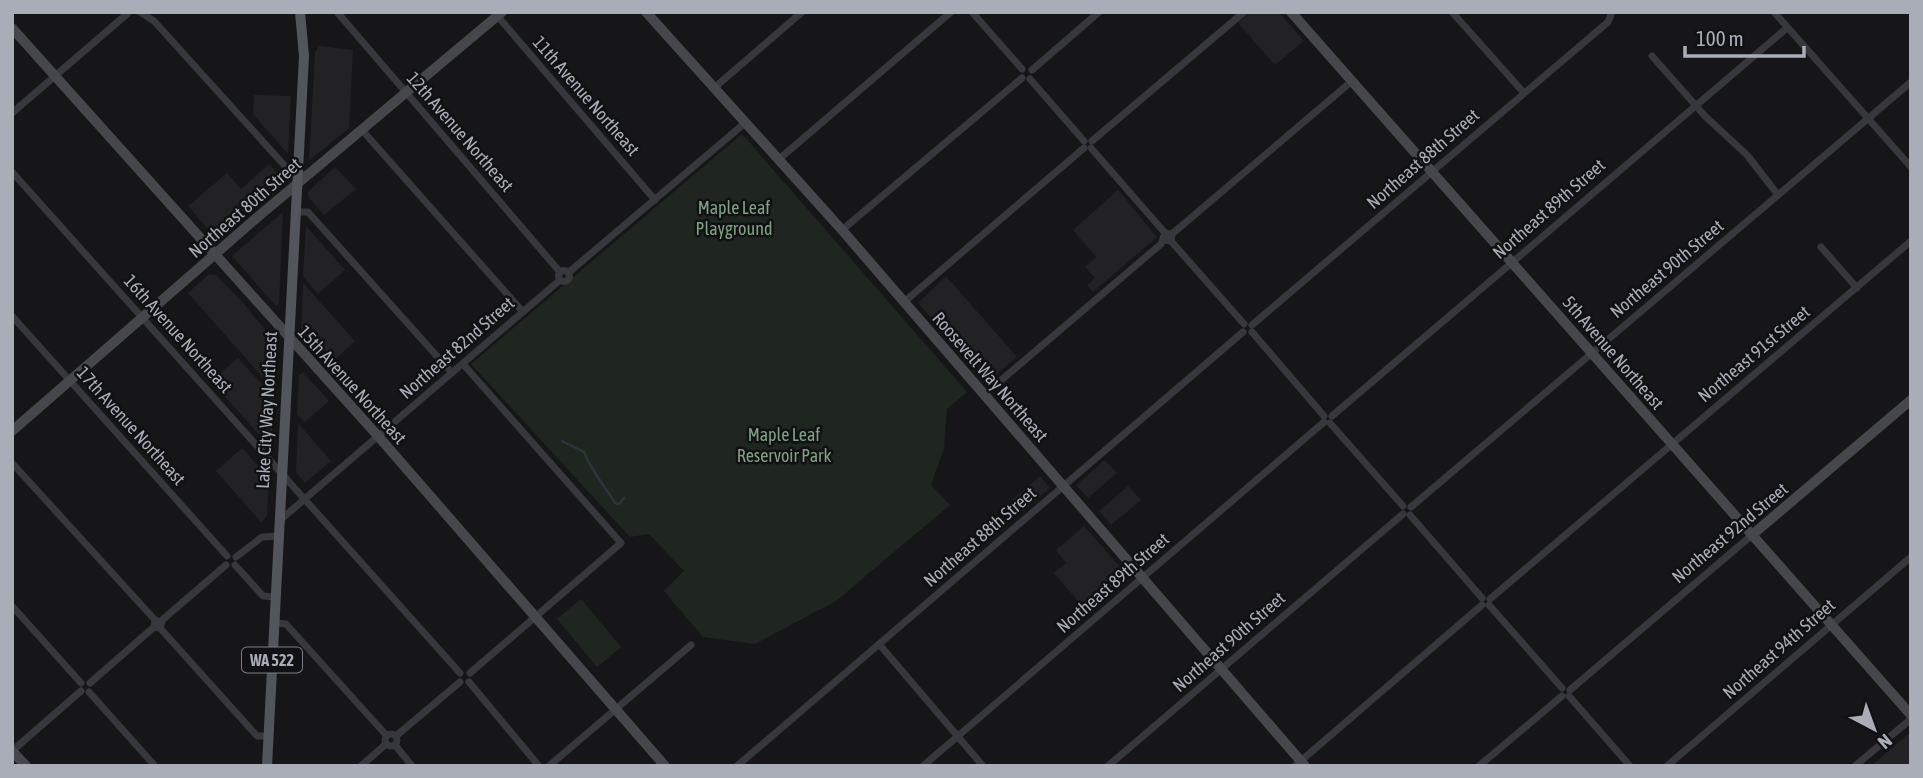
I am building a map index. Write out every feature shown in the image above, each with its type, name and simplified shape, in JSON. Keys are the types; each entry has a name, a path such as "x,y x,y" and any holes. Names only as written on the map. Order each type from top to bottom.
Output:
{"main road":[{"name":"Lake City Way Northeast","path":"300,12 304,56"},
{"name":"Lake City Way Northeast","path":"267,766 296,185 304,56 308,36 306,12"},
{"name":"5th Avenue Northeast","path":"1291,12 1911,717"},
{"name":"Northeast 80th Street","path":"12,431 498,14"},
{"name":"Roosevelt Way Northeast","path":"651,14 985,394 1222,669 1300,764"},
{"name":"15th Avenue Northeast","path":"12,28 378,436 665,766"},
{"name":"Northeast 92nd Street","path":"1752,535 1911,400"},
{"path":"12,751 26,766"}],"street":[{"path":"12,113 127,13 134,16 140,12 154,20 285,166 298,167"},
{"name":"12th Avenue Northeast","path":"337,12 563,275"},
{"path":"714,88 802,12"},
{"path":"778,160 951,12"},
{"path":"972,12 1630,766"},
{"path":"842,230 1099,12"},
{"path":"904,302 1244,12"},
{"path":"1452,12 1524,93"},
{"path":"1774,12 1911,167"},
{"name":"11th Avenue Northeast","path":"498,14 655,200"},
{"name":"Northeast 88th Street","path":"737,766 1524,93 1612,14"},
{"name":"Northeast 89th Street","path":"923,766 1787,28"},
{"path":"1652,56 1695,105 1747,155 1778,195"},
{"path":"985,394 1352,80"},
{"name":"Northeast 90th Street","path":"1108,766 1911,82"},
{"name":"Northeast 82nd Street","path":"279,521 563,275 745,123"},
{"path":"362,130 523,312"},
{"name":"16th Avenue Northeast","path":"12,172 272,464 282,470 460,673"},
{"path":"295,212 308,212 452,373"},
{"name":"Northeast 91st Street","path":"1300,764 1486,602 1911,241"},
{"path":"1821,247 1857,288"},
{"name":"17th Avenue Northeast","path":"12,316 263,596 275,597"},
{"path":"361,766 464,682 470,673 621,542 463,364"},
{"path":"12,463 257,736 268,736"},
{"name":"Northeast 92nd Street","path":"1479,766 1752,535"},
{"path":"12,751 231,561 262,537 279,536"},
{"name":"Northeast 94th Street","path":"1667,766 1911,557"},
{"path":"12,607 155,766"},
{"path":"274,623 286,624 412,766"},
{"path":"879,644 983,766"},
{"path":"549,766 691,646"},
{"path":"470,673 460,673 464,682 539,766"},
{"path":"1856,766 1911,717"}],"shaded area":[{"path":"1250,12 1279,12 1304,41 1275,65 1238,23"},
{"path":"319,46 353,50 349,128 309,161 315,52"},
{"path":"254,95 291,96 288,154 253,114"},
{"path":"269,164 284,182 219,237 215,237 188,206 227,173 241,189"},
{"path":"335,167 356,189 324,215 309,198 308,192"},
{"path":"1118,190 1157,237 1093,292 1087,285 1095,278 1085,267 1096,257 1073,230"},
{"path":"283,212 279,304 276,306 232,256"},
{"path":"306,226 345,270 318,294 303,276"},
{"path":"209,274 216,275 277,344 274,390 188,293"},
{"path":"946,276 1017,357 988,381 918,303"},
{"path":"303,283 355,341 329,365 301,334"},
{"path":"238,358 274,398 271,448 211,381"},
{"path":"303,372 329,401 305,422 297,414 299,375"},
{"path":"298,423 331,461 305,483 296,472"},
{"path":"242,448 269,478 267,516 261,522 216,471"},
{"path":"1105,460 1117,473 1088,498 1076,485"},
{"path":"1040,476 1050,488 1023,511 1013,499"},
{"path":"1128,486 1141,500 1111,525 1099,511"},
{"path":"1084,526 1128,576 1089,614 1054,573 1066,563 1056,550"},
{"path":"1911,733 1911,766 1871,766 1906,736"}],"green space":[{"name":"Maple Leaf Reservoir Park","path":"742,134 967,392 947,409 944,448 931,485 950,505 836,601 755,644 703,637 664,591 684,571 649,534 630,537 471,364"},
{"path":"581,599 621,647 597,667 557,619"}],"waterway":[{"path":"562,441 584,452 615,503 619,504 624,498"}],"park label":[{"name":"Maple Leaf Playground","path":"734,218"}]}
